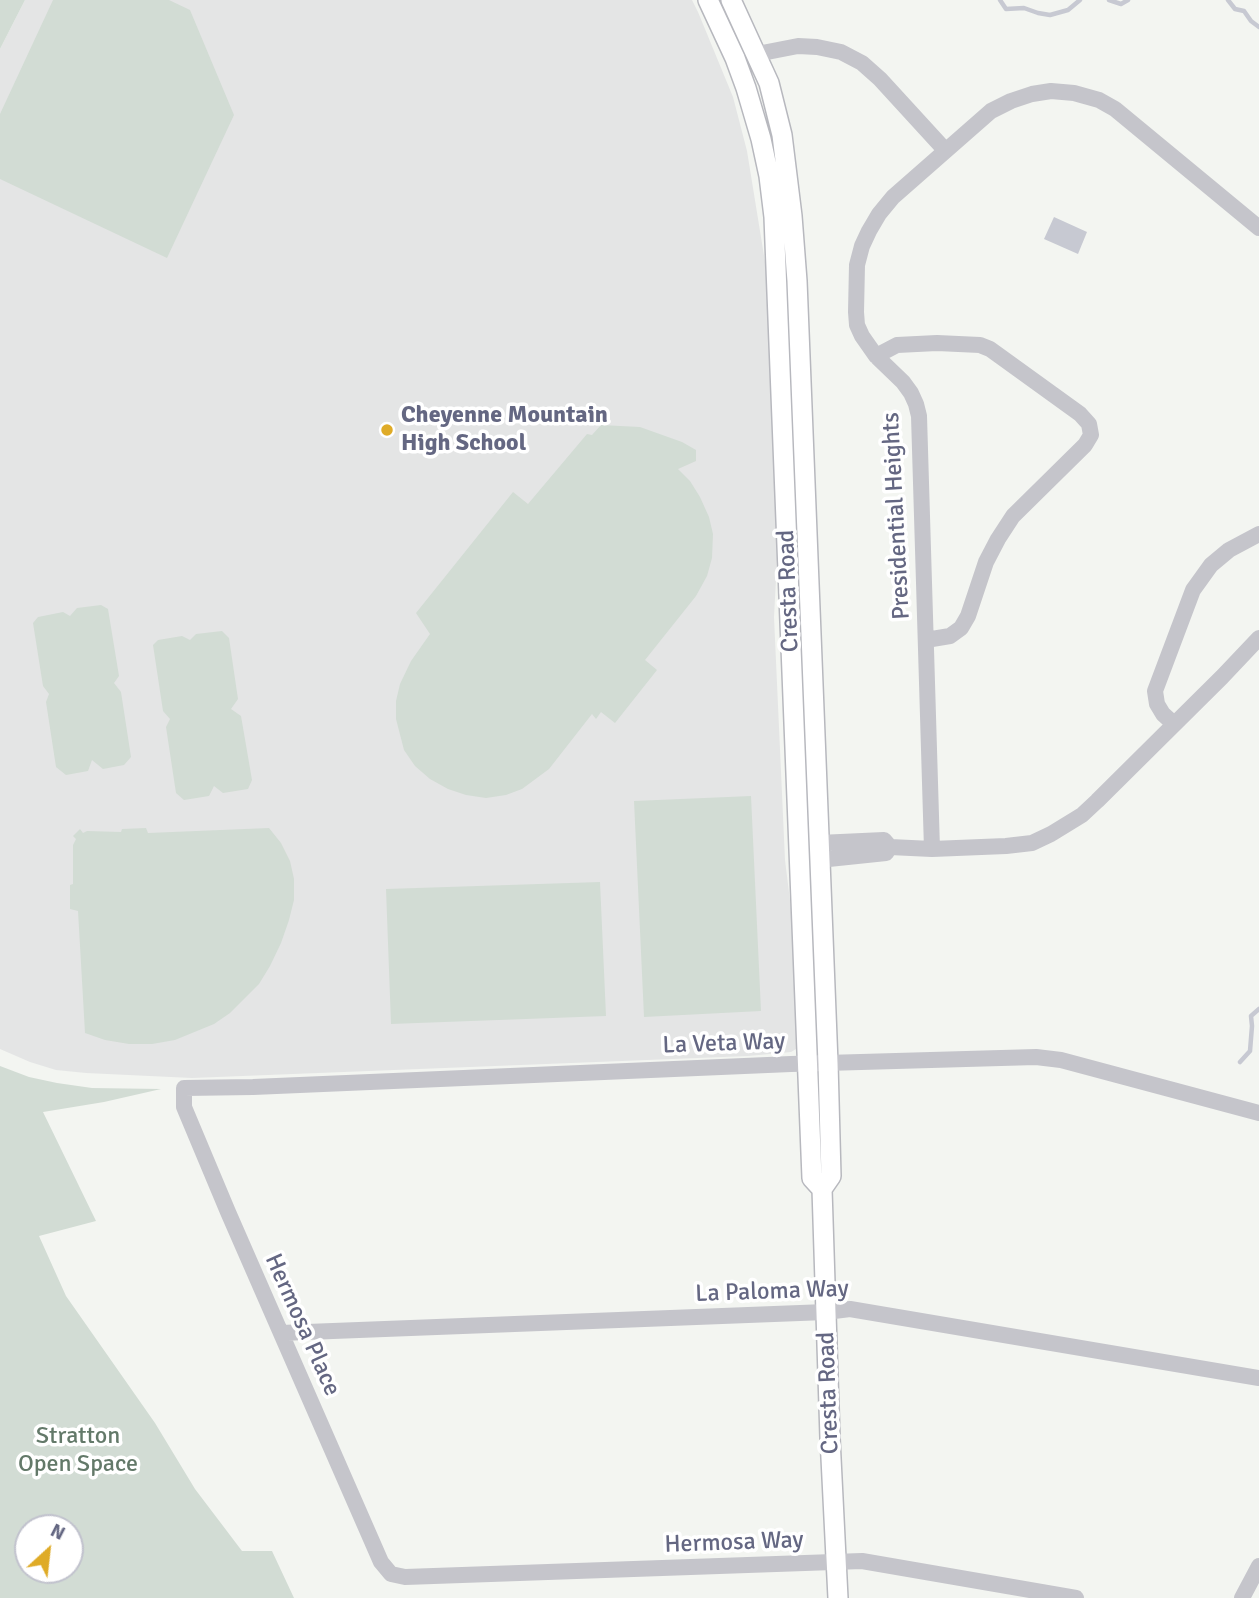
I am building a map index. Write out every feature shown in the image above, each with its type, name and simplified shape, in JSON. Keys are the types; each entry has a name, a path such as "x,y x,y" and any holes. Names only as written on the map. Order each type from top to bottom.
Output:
{"main road":[{"name":"Cresta Road","path":"708,0 736,58 746,88 761,139 774,217 807,1064 831,1176 822,1189 838,1598"},
{"name":"Cresta Road","path":"731,0 769,83 782,135 796,268 828,1063 819,1115"}],"street":[{"path":"757,54 798,46 841,52 862,63 880,79 945,150"},
{"name":"Presidential Heights","path":"932,849 919,416 911,393 876,356 857,325 858,265 862,246 879,214 893,197 991,111 1032,94 1051,92 1074,93 1099,100 1115,109 1259,228"},
{"path":"876,356 897,345 980,345 990,349 1080,414 1089,424 1091,435 1013,516 986,562 968,616 961,628 950,636 926,640"},
{"path":"1174,724 1157,704 1155,691 1193,590 1211,565 1229,550 1259,534"},
{"path":"819,851 886,853 890,847 932,849 1019,845 1032,843 1058,831 1097,801 1259,638"},
{"name":"La Veta Way","path":"184,1088 828,1063 1049,1058 1259,1113"},
{"name":"Hermosa Place","path":"184,1088 184,1107 380,1562 391,1574"},
{"name":"La Paloma Way","path":"281,1333 850,1309 1259,1378"},
{"name":"Hermosa Way","path":"391,1574 405,1577 862,1561 1076,1598"},
{"path":"1242,1598 1259,1566"}],"shaded area":[{"name":"Cheyenne Mountain High School","path":"25,0 692,0 733,97 747,151 766,268 778,542 774,617 785,860 793,925 796,1049 791,1052 748,1056 192,1078 56,1070 0,1049 0,49"},
{"path":"1054,217 1087,232 1078,254 1044,239"}],"green space":[{"path":"0,0 25,0 0,49"},
{"path":"53,0 169,0 190,10 234,115 167,258 0,179 0,114"},
{"path":"601,425 640,427 696,450 696,461 678,469 690,481 709,517 713,534 712,558 707,576 696,596 645,660 657,670 615,723 601,712 596,719 592,714 549,769 522,789 486,798 448,789 415,766 404,750 396,719 400,684 411,661 430,634 416,613 513,492 528,504 587,434 592,435"},
{"path":"101,605 108,609 119,676 114,683 121,692 131,757 124,765 103,769 92,760 88,771 66,775 56,767 46,702 49,694 43,686 33,623 38,617 63,612 70,616 77,608"},
{"path":"222,631 229,638 238,699 231,709 241,716 252,780 248,789 223,793 214,786 209,796 184,800 176,793 166,727 170,719 163,711 153,645 158,640 182,636 190,640 196,634"},
{"path":"751,796 761,1011 644,1017 634,801"},
{"path":"146,828 148,833 269,828 290,861 294,879 294,900 281,943 270,966 259,984 230,1013 214,1024 175,1040 129,1044 85,1033 78,911 70,909 73,845 76,839 73,836 80,829 83,833"},
{"path":"600,882 606,1016 391,1024 386,889"},
{"name":"Stratton Open Space","path":"0,1066 29,1077 92,1088 161,1089 43,1112 96,1221 39,1236 66,1296 155,1423 195,1489 242,1551 272,1551 294,1598 0,1598"}],"waterway":[{"path":"1000,0 1006,9 1024,8 1050,15 1068,10 1080,0"},
{"path":"1109,0 1121,4 1128,0"},
{"path":"1228,0 1235,9 1244,11 1259,27"},
{"path":"1240,1062 1250,1051 1251,1016 1259,1009"}],"place":[{"name":"Cheyenne Mountain High School","path":"387,430"}]}
